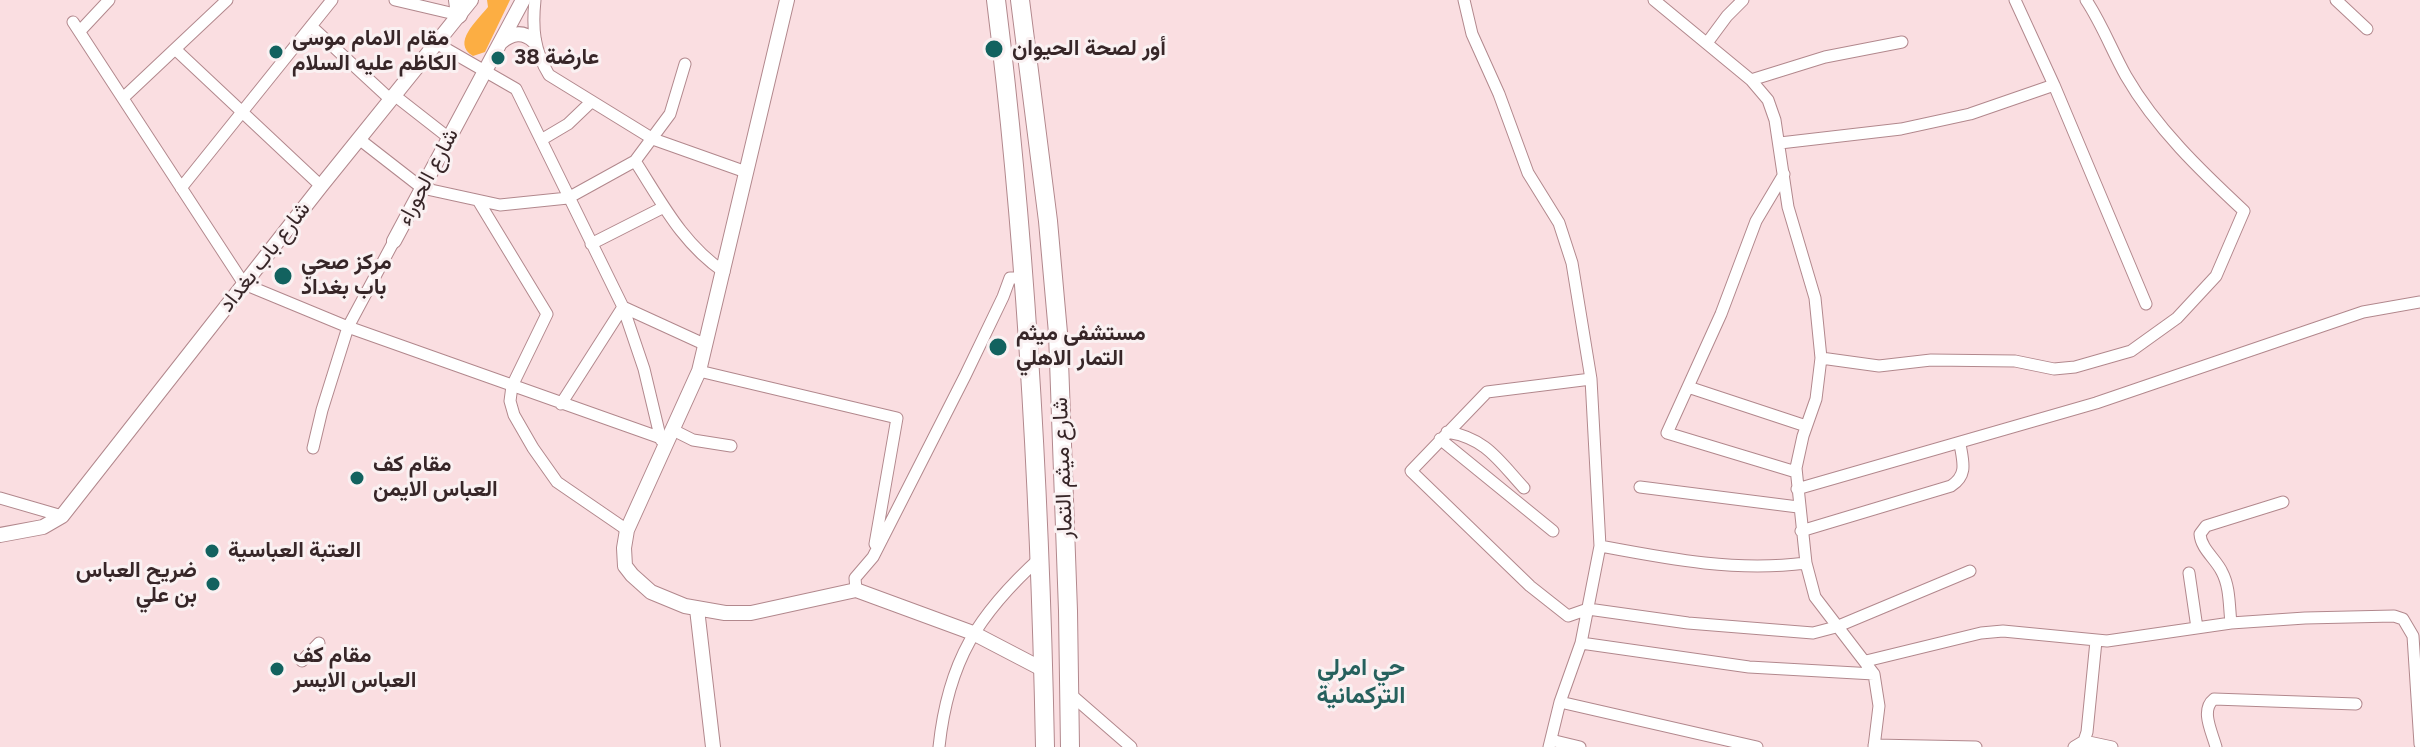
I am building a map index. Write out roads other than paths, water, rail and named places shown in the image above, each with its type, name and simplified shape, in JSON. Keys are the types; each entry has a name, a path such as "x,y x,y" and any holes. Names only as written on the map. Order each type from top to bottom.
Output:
{"highway":[{"name":"شارع ميثم التمار","path":"996,0 1016,161 1026,278 1041,557 1046,746"},
{"name":"شارع ميثم التمار","path":"1020,0 1048,221 1058,333 1069,746"},
{"path":"1028,334 1034,342 1043,344 1058,333"},
{"path":"1030,381 1033,370 1043,364 1054,368 1059,378"}],"street":[{"path":"109,0 76,27 244,284 348,327 666,439 731,446"},
{"path":"123,98 227,0"},
{"path":"181,188 332,0"},
{"path":"395,0 458,7"},
{"name":"شارع باب بغداد","path":"62,516 436,43 458,7 471,0"},
{"name":"شارع الحوراء","path":"313,448 348,327 523,0"},
{"path":"536,0 534,41 549,75 653,139 746,172"},
{"path":"787,0 699,371 627,530 625,566 651,592 697,609 751,613 856,590 973,633 1044,670"},
{"path":"1464,0 1472,34 1499,94 1528,173 1559,223 1572,263 1591,379 1600,546 1581,643 1560,702 1550,743 1580,747"},
{"path":"1654,0 1751,80 1768,100 1780,143 1788,207 1815,298 1821,358 1816,399 1798,452 1796,472 1806,563 1815,597 1874,674 1879,706 1874,746 1976,747"},
{"path":"1707,43 1743,0"},
{"path":"2015,0 2146,304"},
{"path":"1821,358 1871,366 1931,360 2001,361 2054,369 2075,367 2131,351 2177,318 2216,276 2244,211 2199,169 2128,79 2086,0"},
{"path":"2336,0 2367,29"},
{"path":"311,26 392,97 449,138"},
{"path":"498,46 509,35 515,34 529,36 534,41"},
{"path":"1751,80 1825,57 1902,42"},
{"path":"436,43 516,89 623,307 666,439"},
{"path":"175,49 321,186"},
{"path":"359,139 422,188 479,202 520,204 568,198 635,161 670,114 685,64"},
{"path":"1780,143 1901,129 1970,114 2054,85"},
{"path":"541,140 568,124 591,102"},
{"path":"635,161 685,240 724,272"},
{"path":"1784,174 1756,221 1721,314 1667,433 1796,472"},
{"path":"479,202 547,314 512,386 510,401 514,415 557,482 627,530"},
{"path":"591,244 664,207"},
{"path":"856,590 855,578 873,557 965,376 1010,278 1026,278"},
{"path":"1797,489 2096,403 2363,312 2420,302"},
{"path":"623,307 706,345"},
{"path":"561,404 623,307"},
{"path":"699,371 897,418 873,557"},
{"path":"1591,379 1487,392 1411,471 1530,586 1568,616 1588,609 1688,623 1813,633 1836,627 1970,571"},
{"path":"1688,387 1806,426"},
{"path":"1444,435 1464,434 1487,447 1524,488"},
{"path":"1444,435 1553,531"},
{"path":"1801,531 1951,486 1960,480 1965,470 1960,444"},
{"path":"1640,487 1798,507"},
{"path":"0,498 62,516"},
{"path":"2231,623 2225,580 2201,541 2200,534 2206,526 2283,502"},
{"path":"0,535 43,527 62,516"},
{"path":"1600,546 1729,567 1769,568 1806,563"},
{"path":"939,747 953,675 973,633 1013,582 1041,557"},
{"path":"2189,573 2197,628"},
{"path":"697,609 713,747"},
{"path":"1866,661 1981,633 2003,631 2096,641 2231,623 2394,616 2403,619 2413,636 2420,744"},
{"path":"2096,641 2087,732 2079,744 2112,747"},
{"path":"302,661 319,643"},
{"path":"1581,643 1749,667 1874,674"},
{"path":"1069,693 1131,747"},
{"path":"2216,747 2206,710 2208,703 2214,699 2356,704"},
{"path":"1560,702 1757,747"}],"place":[{"name":"أور لصحة الحيوان","path":"994,49"},
{"name":"مقام الامام موسى الكاظم عليه السلام","path":"276,52"},
{"name":"عارضة 38","path":"498,58"},
{"name":"مركز صحي باب بغداد","path":"283,276"},
{"name":"مستشفى ميثم التمار الاهلي","path":"998,347"},
{"name":"مقام كف العباس الايمن","path":"357,478"},
{"name":"العتبة العباسية","path":"212,551"},
{"name":"ضريح العباس بن علي","path":"213,584"},
{"name":"مقام كف العباس الايسر","path":"277,669"}],"district":[{"name":"حي امرلي التركمانية","path":"1361,682"}]}
